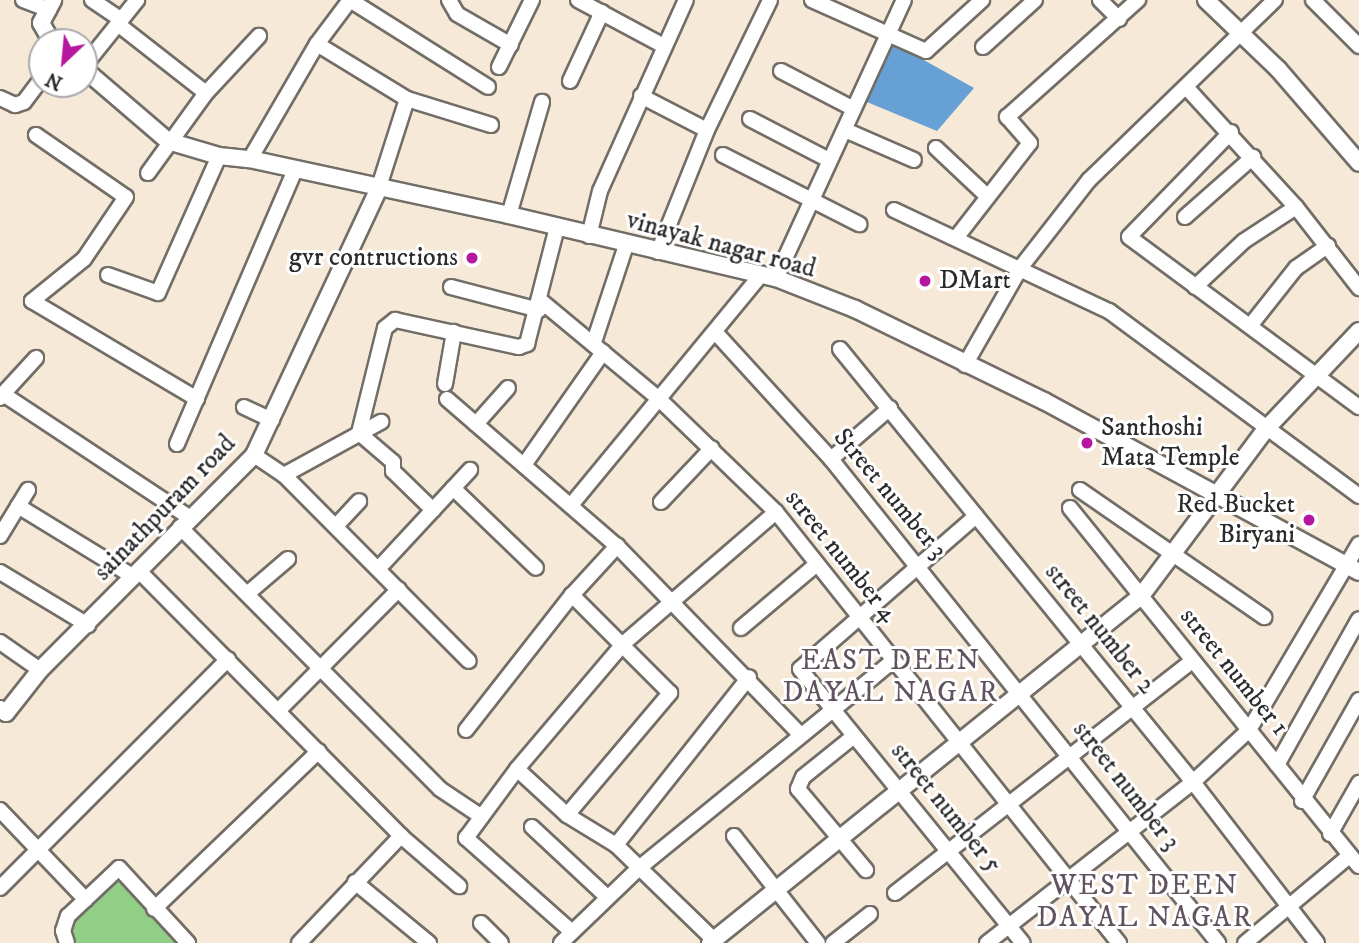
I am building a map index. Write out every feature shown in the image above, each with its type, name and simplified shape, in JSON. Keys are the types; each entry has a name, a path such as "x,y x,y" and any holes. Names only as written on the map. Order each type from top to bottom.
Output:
{"street":[{"path":"23,0 51,5 43,28"},
{"path":"92,0 206,93"},
{"path":"98,50 137,0"},
{"path":"250,159 317,44 350,0 488,87"},
{"path":"449,0 511,45"},
{"path":"499,67 532,0"},
{"path":"578,0 662,45"},
{"path":"589,236 600,191 662,45 686,0"},
{"path":"658,252 707,130 770,0"},
{"path":"812,0 926,51 982,0"},
{"path":"572,504 659,398 768,277 845,130 904,0"},
{"path":"983,47 1035,0"},
{"path":"1100,0 1119,19"},
{"path":"956,238 1030,143 1007,117 1138,0"},
{"path":"1206,0 1278,69 1359,163"},
{"path":"965,365 1021,267 1089,180 1275,0"},
{"path":"1313,0 1359,46"},
{"path":"570,80 602,12"},
{"path":"148,173 168,141 206,93 258,36"},
{"path":"317,44 407,99 491,125"},
{"path":"781,71 854,109"},
{"name":"vinayak nagar road","path":"98,80 168,141 219,156 250,159 294,172 509,215 768,277 855,309 965,365 1044,401 1219,492 1359,572"},
{"path":"1186,87 1231,132 1296,206 1359,288"},
{"path":"641,96 707,130"},
{"path":"0,98 15,106 28,97"},
{"path":"378,190 407,99"},
{"path":"509,215 542,102"},
{"path":"750,119 829,160"},
{"path":"845,130 914,160"},
{"path":"1231,132 1130,233 1131,241 1359,407"},
{"path":"36,135 126,197 84,259 32,301 197,399"},
{"path":"936,148 988,197"},
{"path":"723,155 859,225"},
{"path":"108,275 158,293 219,156"},
{"path":"1185,217 1253,158"},
{"path":"177,444 294,172"},
{"name":"sainathpuram road","path":"2,714 40,670 88,625 254,454 378,190"},
{"path":"1195,287 1244,241 1296,206"},
{"path":"894,210 1021,267 1109,311 1359,496"},
{"path":"359,433 388,323 454,332 520,347 532,337 557,227"},
{"path":"524,465 598,347 626,245"},
{"path":"1250,326 1296,268 1328,246"},
{"path":"451,287 540,305"},
{"name":"street number 4","path":"540,305 598,347 659,398 776,512 1119,943"},
{"path":"517,769 567,815 616,845 712,942 1141,596 1266,429 1359,331"},
{"path":"445,384 454,332"},
{"name":"Street number 3","path":"716,333 831,459 1021,692"},
{"name":"street number 2","path":"840,349 1193,782 1317,943"},
{"path":"36,358 2,396 185,523 247,594 323,667 440,789 482,817"},
{"path":"476,424 508,388"},
{"path":"447,399 572,504 617,546 749,677 800,734"},
{"path":"244,407 272,420"},
{"path":"831,459 890,408"},
{"path":"284,475 381,422"},
{"path":"359,433 393,462 393,471 433,509"},
{"path":"661,502 712,448"},
{"path":"254,454 284,475 469,661"},
{"path":"379,568 470,470"},
{"path":"453,488 536,568"},
{"path":"0,536 28,490"},
{"path":"1080,490 1264,617"},
{"path":"336,526 359,501"},
{"path":"18,506 137,574 228,659 401,836 459,886"},
{"name":"street number 1","path":"1070,508 1278,765 1302,801 1356,863"},
{"path":"776,512 623,645 517,769 466,838 566,938 606,896 639,867 894,660"},
{"path":"859,617 916,564 976,516"},
{"path":"987,943 1193,782 1249,730 1345,563 1359,544"},
{"path":"466,730 572,595 617,546"},
{"path":"247,594 288,559"},
{"path":"741,628 817,564"},
{"path":"0,572 88,625"},
{"path":"279,710 399,589"},
{"path":"567,815 670,693 572,595"},
{"name":"street number 5","path":"859,617 800,669 901,789 1023,943"},
{"path":"1278,765 1359,619"},
{"path":"0,642 40,670"},
{"path":"0,888 228,659"},
{"path":"895,893 1192,661"},
{"path":"616,845 749,677"},
{"name":"street number 3","path":"1021,692 1218,943"},
{"path":"1302,801 1359,700"},
{"path":"854,736 798,783 866,870"},
{"path":"154,909 319,751"},
{"path":"1330,834 1359,783"},
{"path":"0,810 86,900"},
{"path":"532,827 606,896"},
{"path":"299,943 401,836"},
{"path":"734,836 818,943"},
{"path":"1245,943 1288,908 1356,863"},
{"path":"67,943 65,924 119,868 188,943"},
{"path":"355,883 420,940"},
{"path":"833,943 870,914"},
{"path":"481,923 501,943"}],"green space":[{"path":"119,868 185,943 67,943 71,918"}],"water":[{"path":"888,40 974,88 937,131 862,100"}],"place":[{"name":"gvr contructions","path":"472,258"},
{"name":"DMart","path":"925,281"},
{"name":"Santhoshi Mata Temple","path":"1087,443"},
{"name":"Red Bucket Biryani","path":"1309,520"}],"district":[{"name":"EAST DEEN DAYAL NAGAR","path":"891,677"},
{"name":"WEST DEEN DAYAL NAGAR","path":"1145,902"}]}
